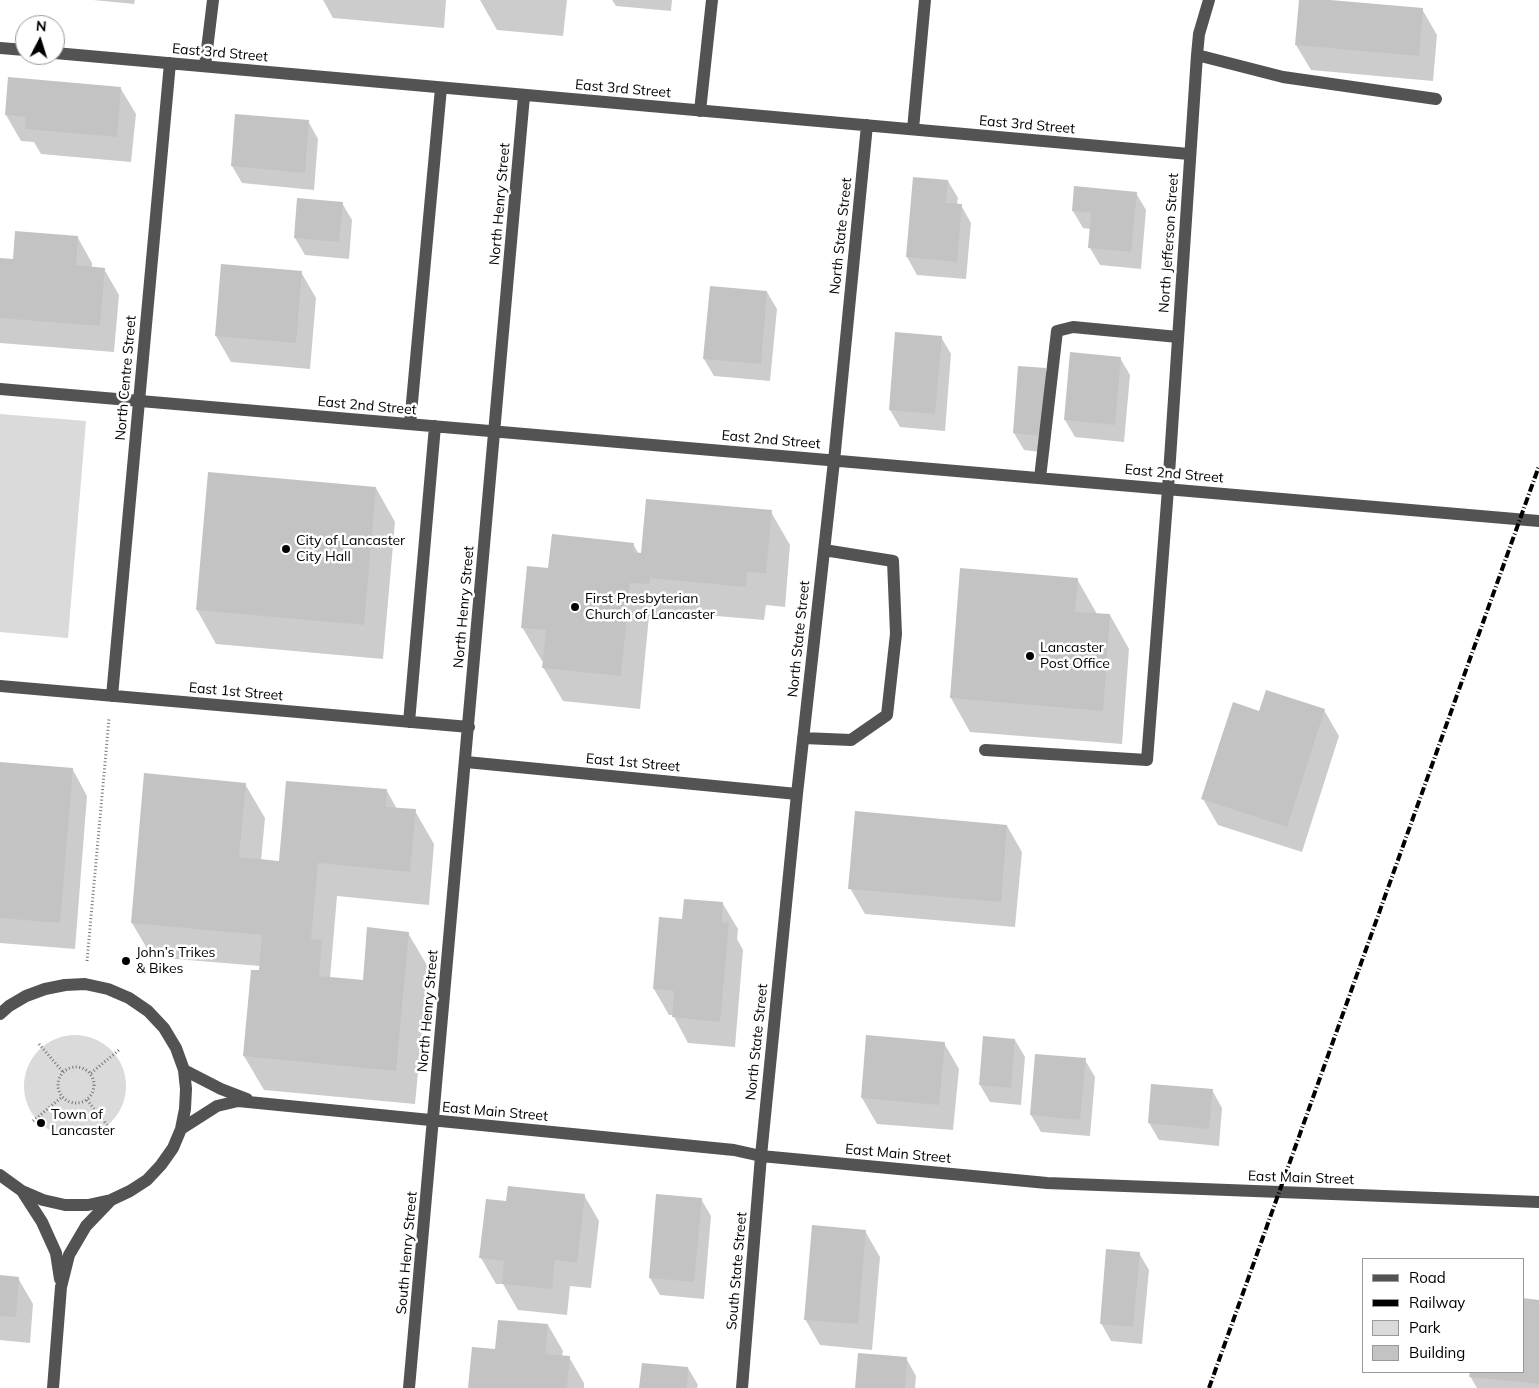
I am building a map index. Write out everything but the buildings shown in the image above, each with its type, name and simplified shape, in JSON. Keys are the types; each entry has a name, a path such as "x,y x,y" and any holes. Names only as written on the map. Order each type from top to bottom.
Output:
{"street":[{"path":"205,66 213,0"},
{"path":"700,111 712,0"},
{"path":"913,129 924,0"},
{"name":"North Jefferson Street","path":"985,750 1147,760 1168,489 1189,154 1199,34 1209,0"},
{"path":"0,48 15,49"},
{"name":"East 3rd Street","path":"65,54 1189,154"},
{"path":"1197,56 1283,77 1436,99"},
{"name":"North Centre Street","path":"112,696 170,63"},
{"path":"410,424 441,88"},
{"name":"North Henry Street","path":"434,1121 524,96"},
{"name":"North State Street","path":"761,1156 797,794 834,461 867,125"},
{"path":"1040,478 1057,331 1073,327 1178,338"},
{"name":"East 2nd Street","path":"0,389 1539,521"},
{"path":"410,722 435,426"},
{"path":"803,738 851,740 887,715 896,634 893,561 824,550"},
{"name":"East 1st Street","path":"0,686 469,727"},
{"name":"East 1st Street","path":"466,762 797,794"},
{"path":"0,1014 26,996 64,985 85,984 108,989 129,998 148,1011 164,1028 172,1041 184,1070 186,1096 181,1129 173,1148 162,1165 147,1180 111,1200 88,1205 65,1205 43,1200 22,1191 0,1175"},
{"name":"East Main Street","path":"184,1070 221,1089 256,1102"},
{"name":"East Main Street","path":"181,1129 217,1106 238,1101 734,1150 761,1156 1047,1183 1539,1202"},
{"name":"South Henry Street","path":"409,1388 434,1121"},
{"name":"South State Street","path":"742,1388 761,1156"},
{"path":"22,1191 42,1222 56,1253 61,1287"},
{"path":"53,1388 61,1287 69,1255 86,1226 111,1200"}],"path":[{"path":"85,984 112,696"},
{"path":"40,1044 63,1072"},
{"path":"90,1073 119,1050"},
{"path":"74,1066 84,1068 90,1073 94,1081 94,1090 87,1100 74,1104 62,1097 57,1084 63,1072 74,1066"},
{"path":"33,1121 62,1097"},
{"path":"87,1100 111,1130"}],"green space":[{"path":"0,414 86,421 68,638 0,632"},
{"path":"75,1035 94,1039 111,1050 122,1067 126,1086 122,1105 111,1122 94,1133 75,1137 56,1133 39,1122 28,1105 24,1086 28,1067 39,1050 56,1039"}],"railway":[{"path":"1209,1388 1539,466"}],"place":[{"name":"City of Lancaster City Hall","path":"286,549"},
{"name":"First Presbyterian Church of Lancaster","path":"575,607"},
{"name":"Lancaster Post Office","path":"1030,656"},
{"name":"John’s Trikes & Bikes","path":"126,961"},
{"name":"Town of Lancaster","path":"41,1123"}]}
